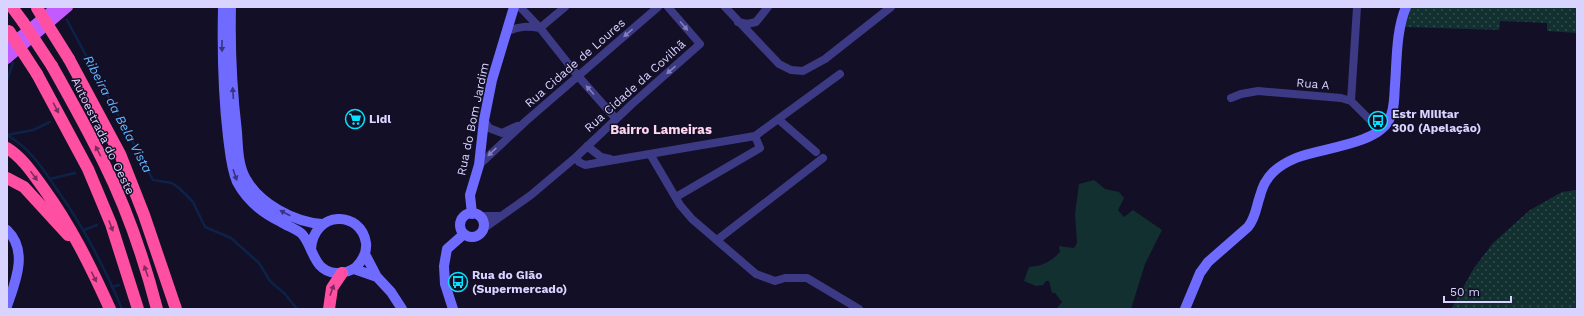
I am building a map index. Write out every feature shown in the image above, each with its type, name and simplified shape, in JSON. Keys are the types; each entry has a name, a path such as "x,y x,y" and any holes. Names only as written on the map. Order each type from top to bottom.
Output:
{"highway":[{"name":"Autoestrada do Oeste","path":"12,7 52,66 104,164 131,227 149,277 157,309"},
{"path":"37,8 69,59 120,154 144,215 176,309"},
{"path":"8,29 37,74 88,169 111,224 138,309"},
{"path":"7,148 13,152 31,171 63,215 73,232 110,309"},
{"path":"7,178 24,188 79,246"},
{"path":"329,309 332,288 342,273"}],"main road":[{"path":"7,47 56,7"},
{"path":"7,58 68,7"}],"street":[{"path":"223,7 222,51 224,89 231,160 237,180 252,203 267,215 301,233 311,249 314,259 321,267 331,272 342,273 354,269 365,254 366,244 364,237 356,225 348,220 339,219 330,220 322,224 316,231 312,240 311,249"},
{"path":"231,7 233,96 239,152 246,179 264,200 273,206 302,222 322,224"},
{"name":"Rua do Bom Jardim","path":"483,229 483,221 475,215 470,195 478,165 484,120 492,80 514,7"},
{"path":"520,7 540,28 578,76 616,118"},
{"path":"508,30 517,26 540,28 564,7"},
{"name":"Rua Cidade de Loures","path":"526,121 658,7"},
{"name":"Rua Cidade da Covilhã","path":"483,229 499,216 531,195 576,157 616,118 700,44 668,7"},
{"path":"725,7 779,64 791,70 803,71 825,59 891,7"},
{"path":"738,22 746,24 756,22 768,7"},
{"path":"1357,7 1351,101 1373,123 1378,133"},
{"path":"1185,309 1200,272 1208,262 1254,220 1265,182 1276,168 1297,158 1378,133 1386,125 1392,111 1395,95 1399,33 1406,7"},
{"path":"576,157 579,162 585,165 755,136 840,74"},
{"name":"Rua A","path":"1231,98 1241,94 1258,91 1341,98 1351,101"},
{"path":"778,119 816,152"},
{"path":"484,120 489,128 502,133 509,131 526,121"},
{"path":"478,165 526,121"},
{"path":"676,197 760,148 755,136"},
{"path":"587,146 601,157 616,160"},
{"path":"650,154 676,197 692,219 739,261 756,274 775,281 785,278 807,278 859,309"},
{"path":"717,240 823,158"},
{"path":"483,229 479,235 475,237 468,237 460,228 464,217 475,215 499,216"},
{"path":"7,230 17,247 19,264 16,280 7,306"},
{"path":"452,309 445,284 444,266 447,249 464,234"},
{"path":"365,254 377,277 391,292 402,309"},
{"path":"354,269 377,277"}],"green space":[{"path":"1411,7 1577,7 1577,33 1547,31 1547,23 1500,21 1499,30 1405,27"},
{"path":"1094,180 1105,189 1119,192 1124,198 1118,210 1124,217 1133,210 1162,230 1145,264 1131,309 1056,309 1062,302 1055,293 1052,293 1049,281 1046,281 1043,285 1036,286 1024,281 1029,267 1038,266 1050,261 1060,252 1059,246 1074,248 1077,243 1075,214 1079,184"},
{"path":"1577,190 1577,309 1451,309 1474,268 1493,243 1530,210 1562,192"}],"waterway":[{"name":"Ribeira da Bela Vista","path":"67,20 153,180 172,183 179,188 193,202 205,227 231,238 259,263 270,281 285,294 297,309"},
{"path":"7,80 13,63"},
{"path":"7,135 33,130 50,122"},
{"path":"7,135 30,153 68,205 93,248 122,309"},
{"path":"50,179 75,173"},
{"path":"84,230 97,225"},
{"path":"112,287 119,285"}],"place":[{"name":"Lidl","path":"355,119"},
{"name":"Estr Militar 300 (Apelação)","path":"1378,121"},
{"name":"Rua do Gião (Supermercado)","path":"458,282"}],"district":[{"name":"Bairro Lameiras","path":"661,129"}]}
